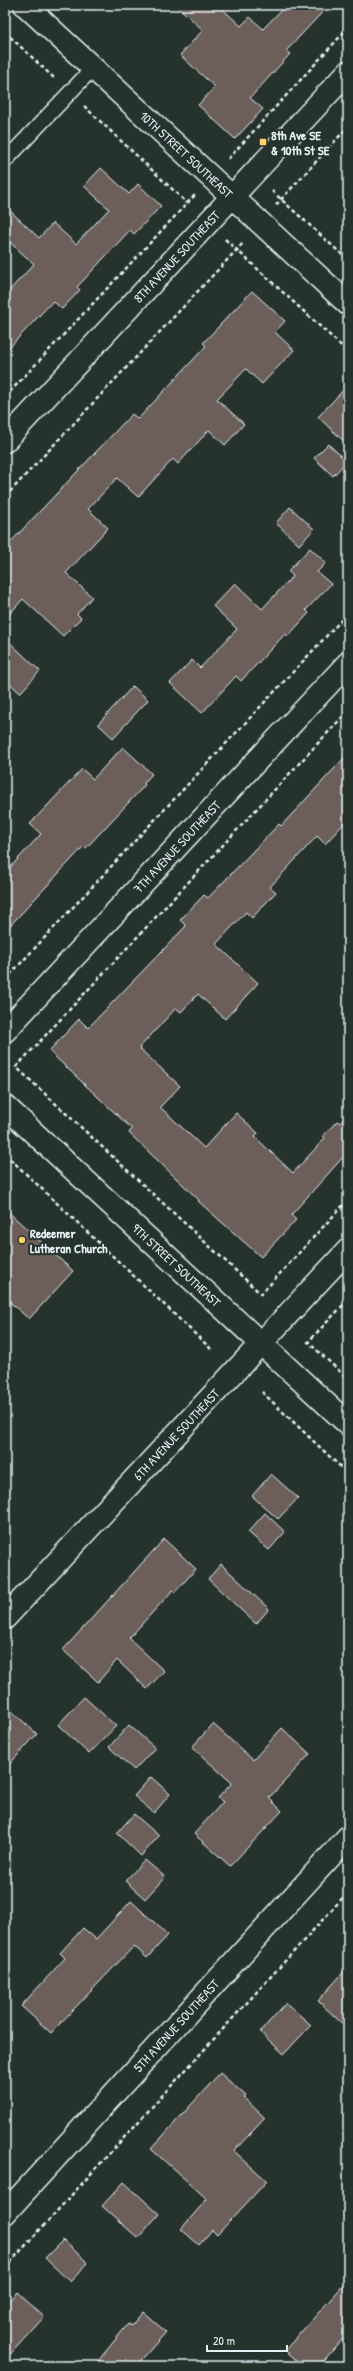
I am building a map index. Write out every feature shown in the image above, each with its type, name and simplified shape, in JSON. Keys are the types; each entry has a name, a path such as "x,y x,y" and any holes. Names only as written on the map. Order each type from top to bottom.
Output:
{"street":[{"name":"10TH STREET SOUTHEAST","path":"25,5 348,304"},
{"name":"8TH AVENUE SOUTHEAST","path":"5,441 348,72"},
{"name":"7TH AVENUE SOUTHEAST","path":"5,1031 348,663"},
{"name":"9TH STREET SOUTHEAST","path":"5,1106 348,1424"},
{"name":"6TH AVENUE SOUTHEAST","path":"5,1618 348,1250"},
{"name":"5TH AVENUE SOUTHEAST","path":"5,2213 348,1837"}],"lane":[{"path":"5,161 93,68"}],"path":[{"path":"5,397 348,28"},
{"path":"5,32 186,203"},
{"path":"348,127 281,200 348,260"},
{"path":"5,497 237,250 348,352"},
{"path":"5,980 348,613"},
{"path":"348,711 16,1067 260,1294 348,1200"},
{"path":"5,1154 211,1349"},
{"path":"348,1300 308,1342 348,1379"},
{"path":"262,1392 348,1474"},
{"path":"5,2268 348,1892"}],"building":[{"path":"176,5 218,5 241,26 250,17 263,29 286,5 329,5 286,51 290,54 250,98 263,109 235,139 198,105 215,87 180,55 203,30"},
{"path":"101,168 129,194 138,184 161,206 134,234 130,230 77,287 80,290 62,309 53,301 5,352 5,295 34,264 5,238 5,206 39,238 53,223 76,244 109,209 84,186"},
{"path":"252,291 285,321 275,332 294,350 262,384 246,369 217,399 244,424 225,445 209,430 178,464 173,459 138,497 117,478 88,509 108,528 66,573 92,597 77,614 81,618 63,636 23,599 5,619 5,548 132,414 138,419 206,346 203,343"},
{"path":"348,385 348,445 318,417"},
{"path":"328,444 347,461 333,476 314,458"},
{"path":"290,507 314,529 299,545 276,523"},
{"path":"310,548 326,563 317,572 331,584 306,610 309,613 288,636 285,634 241,681 236,676 202,713 170,683 192,660 200,668 237,629 213,606 235,583 262,609 293,576 288,571"},
{"path":"5,638 40,671 20,693 5,679"},
{"path":"133,686 148,700 113,738 98,724"},
{"path":"123,747 152,774 144,783 145,785 86,848 84,846 5,931 5,873 41,834 30,824 82,769 93,779"},
{"path":"348,754 348,819 325,844 317,836 270,887 276,892 252,918 246,912 216,944 258,983 225,1019 198,994 181,1012 176,1008 139,1048 180,1086 160,1107 204,1148 236,1113 258,1133 255,1137 293,1173 325,1138 323,1136 337,1121 340,1123 348,1114 348,1160 344,1156 291,1215 296,1220 261,1257 198,1201 199,1200 129,1133 132,1129 49,1051 79,1019 88,1028 186,926 180,920 204,895 208,898 279,824 281,826"},
{"name":"Redeemer Lutheran Church","path":"5,1209 73,1271 29,1319 5,1298"},
{"path":"271,1474 298,1498 278,1519 252,1496"},
{"path":"265,1513 285,1532 269,1550 248,1532"},
{"path":"164,1539 196,1569 175,1592 173,1590 129,1638 164,1671 147,1689 117,1660 98,1682 63,1650"},
{"path":"221,1564 269,1609 256,1624 208,1579"},
{"path":"84,1697 116,1726 89,1754 58,1725"},
{"path":"5,1705 37,1734 5,1769"},
{"path":"213,1724 253,1760 282,1728 310,1754 269,1798 282,1811 230,1866 194,1834 223,1802 218,1798 232,1783 192,1747"},
{"path":"129,1725 155,1748 134,1770 109,1747"},
{"path":"151,1777 170,1794 154,1813 134,1796"},
{"path":"134,1814 159,1836 141,1856 117,1833"},
{"path":"145,1860 165,1877 145,1899 125,1881"},
{"path":"131,1901 168,1935 147,1958 134,1946 51,2033 21,2006 65,1958 60,1953 83,1928 96,1939"},
{"path":"348,1967 348,2029 318,2001"},
{"path":"286,2003 311,2025 284,2054 260,2032"},
{"path":"220,2073 246,2096 244,2098 265,2118 234,2151 267,2181 217,2235 212,2230 199,2245 181,2229 207,2199 151,2149"},
{"path":"124,2182 159,2214 138,2238 102,2206"},
{"path":"63,2240 88,2263 70,2282 45,2258"},
{"path":"348,2280 348,2333 319,2366 303,2366 285,2350"},
{"path":"17,2292 44,2317 5,2360 5,2305"},
{"path":"143,2312 166,2332 136,2366 94,2366 128,2324 131,2326"}],"place":[{"name":"8th Ave SE & 10th St SE","path":"263,142"},
{"name":"Redeemer Lutheran Church","path":"22,1240"}]}
